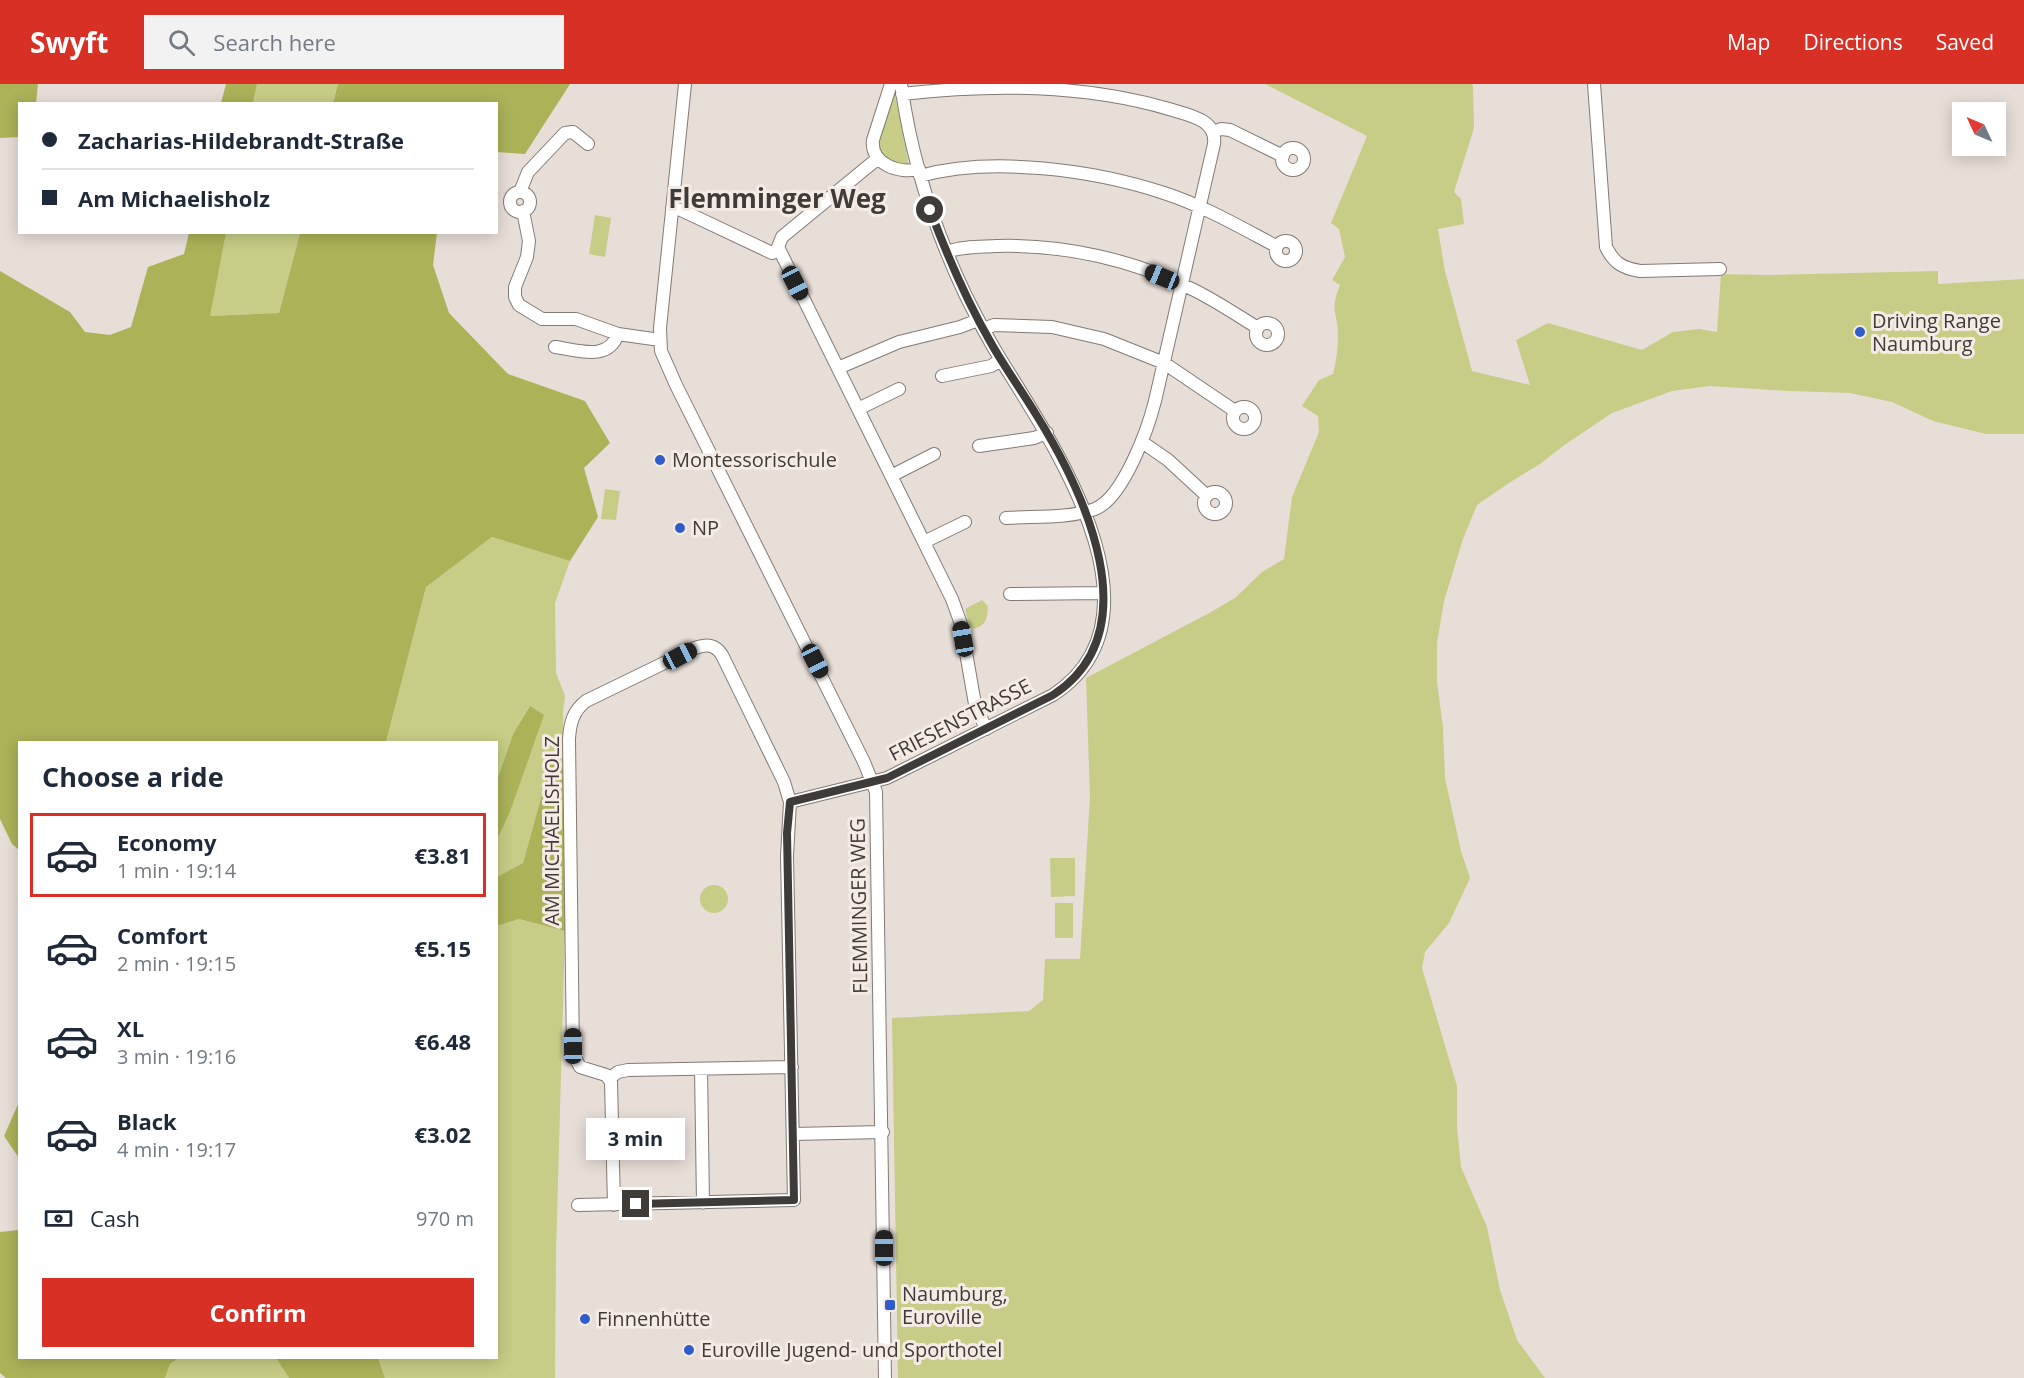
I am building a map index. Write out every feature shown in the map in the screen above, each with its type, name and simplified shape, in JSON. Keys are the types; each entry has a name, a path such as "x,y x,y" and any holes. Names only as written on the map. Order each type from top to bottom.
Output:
{"street":[{"name":"FLEMMINGER WEG","path":"685,84 660,340 664,360 873,782 877,810 885,1378"},
{"path":"891,84 873,141 873,150 877,159 892,166 920,173 999,168 1066,171 1139,186 1200,207 1276,246"},
{"path":"1594,84 1606,247 1611,257 1618,264 1640,270 1720,268"},
{"path":"902,89 986,85 1066,88 1122,97 1187,114 1203,121 1213,132 1214,144 1151,417 1142,442 1124,476 1105,503 1085,512 1006,518"},
{"name":"FRIESENSTRASSE","path":"873,782 897,774 1063,688 1082,668 1095,645 1102,620 1103,593 1098,553 1085,512 1047,433 981,324 947,252 930,210 902,89"},
{"path":"1213,132 1221,129 1230,130 1283,156"},
{"path":"588,144 573,132 565,133 528,171 520,192 512,196 510,202 514,210 523,211 530,241 527,257 515,287 517,301 529,312 542,319 576,319 618,334 660,340"},
{"path":"877,159 782,237 779,251 956,609 975,704 986,729"},
{"path":"672,208 681,210 772,253 779,251"},
{"path":"947,252 957,249 1008,246 1066,250 1118,262 1182,285 1258,328"},
{"path":"838,369 899,342 960,327 981,324 1052,327 1087,334 1164,363 1235,411"},
{"path":"555,347 600,352 609,348 618,334"},
{"path":"942,376 991,366 1001,360"},
{"path":"858,409 899,389"},
{"path":"979,446 1034,438 1047,433"},
{"path":"1142,442 1167,460 1207,496"},
{"path":"891,476 934,454"},
{"path":"924,542 965,522"},
{"path":"1010,594 1103,593"},
{"name":"AM MICHAELISHOLZ","path":"578,1205 794,1200 787,833 790,802 779,770 722,655 711,645 695,648 592,698 574,713 569,739 573,1054 577,1063 584,1069 610,1078"},
{"path":"790,802 873,782"},
{"path":"614,1204 610,1078 618,1072 628,1070 792,1067"},
{"path":"701,1069 703,1203"},
{"path":"793,1134 883,1132"}],"green space":[{"path":"0,84 38,84 36,102 18,102 18,137 0,138"},
{"path":"226,84 257,84 253,102 221,102"},
{"path":"257,84 338,84 333,102 253,102"},
{"path":"338,84 570,84 525,154 498,152 498,102 333,102"},
{"path":"1265,84 1472,84 1474,128 1454,192 1461,199 1464,224 1438,229 1445,271 1472,371 1530,385 1516,340 1548,323 1642,350 1673,332 1699,329 1717,332 1721,274 1938,271 1938,284 2024,279 2024,434 1986,434 1933,421 1892,402 1850,393 1710,386 1672,391 1612,413 1477,505 1463,539 1444,601 1437,643 1437,682 1443,727 1445,778 1461,851 1470,878 1449,923 1425,952 1422,968 1457,1086 1457,1127 1461,1167 1487,1227 1500,1290 1517,1340 1545,1378 898,1378 892,1018 1029,1011 1043,1000 1045,959 1080,959 1090,797 1086,678 1235,598 1262,572 1284,559 1292,497 1319,432 1318,416 1302,406 1319,380 1333,374 1337,355 1338,328 1335,301 1340,285 1332,280 1345,257 1339,229 1331,223 1367,136"},
{"path":"894,90 909,166 885,161 876,150"},
{"path":"595,215 611,218 605,257 589,254"},
{"path":"189,234 226,234 210,316 279,313 300,234 437,234 433,265 449,313 508,374 585,401 610,443 584,468 598,517 570,561 492,537 426,587 386,741 18,741 18,849 12,844 0,819 0,271 70,312 85,332 110,335 131,327 148,267 184,254"},
{"path":"226,234 300,234 279,313 209,316"},
{"path":"605,489 620,491 616,520 601,519"},
{"path":"492,537 570,561 555,603 556,673 565,696 563,765 550,765 523,863 498,876 498,838 510,812 543,715 529,707 513,734 498,777 498,741 386,741 426,587"},
{"path":"982,600 988,606 987,617 982,625 974,629 969,624 965,609"},
{"path":"530,706 544,715 510,812 498,838 498,777 513,734"},
{"path":"550,765 563,765 565,931 519,919 498,926 498,876 523,863"},
{"path":"1050,858 1075,858 1075,896 1051,897"},
{"path":"714,885 724,889 728,899 724,909 714,913 704,909 700,899 704,889"},
{"path":"1055,903 1073,903 1073,938 1055,938"},
{"path":"519,919 565,931 555,1378 385,1378 378,1359 498,1359 498,926"},
{"path":"18,1104 18,1157 4,1136"},
{"path":"18,1230 18,1359 178,1359 170,1364 165,1378 6,1378 0,1373 0,1232"},
{"path":"178,1359 277,1359 289,1378 165,1378 170,1364"},
{"path":"277,1359 378,1359 385,1378 289,1378"}],"place":[{"name":"Driving Range Naumburg","path":"1860,332"},
{"name":"Montessorischule","path":"660,460"},
{"name":"NP","path":"680,528"},
{"name":"Naumburg, Euroville","path":"890,1305"},
{"name":"Finnenhütte","path":"585,1319"},
{"name":"Euroville Jugend- und Sporthotel","path":"689,1350"}],"district":[{"name":"Flemminger Weg","path":"777,199"}],"route":[{"path":"636,1204 794,1200 787,833 790,802 858,787 897,774 1053,695 1073,679 1082,668 1099,633 1103,608 1102,580 1098,553 1085,512 1047,433 978,320 930,210"}]}
